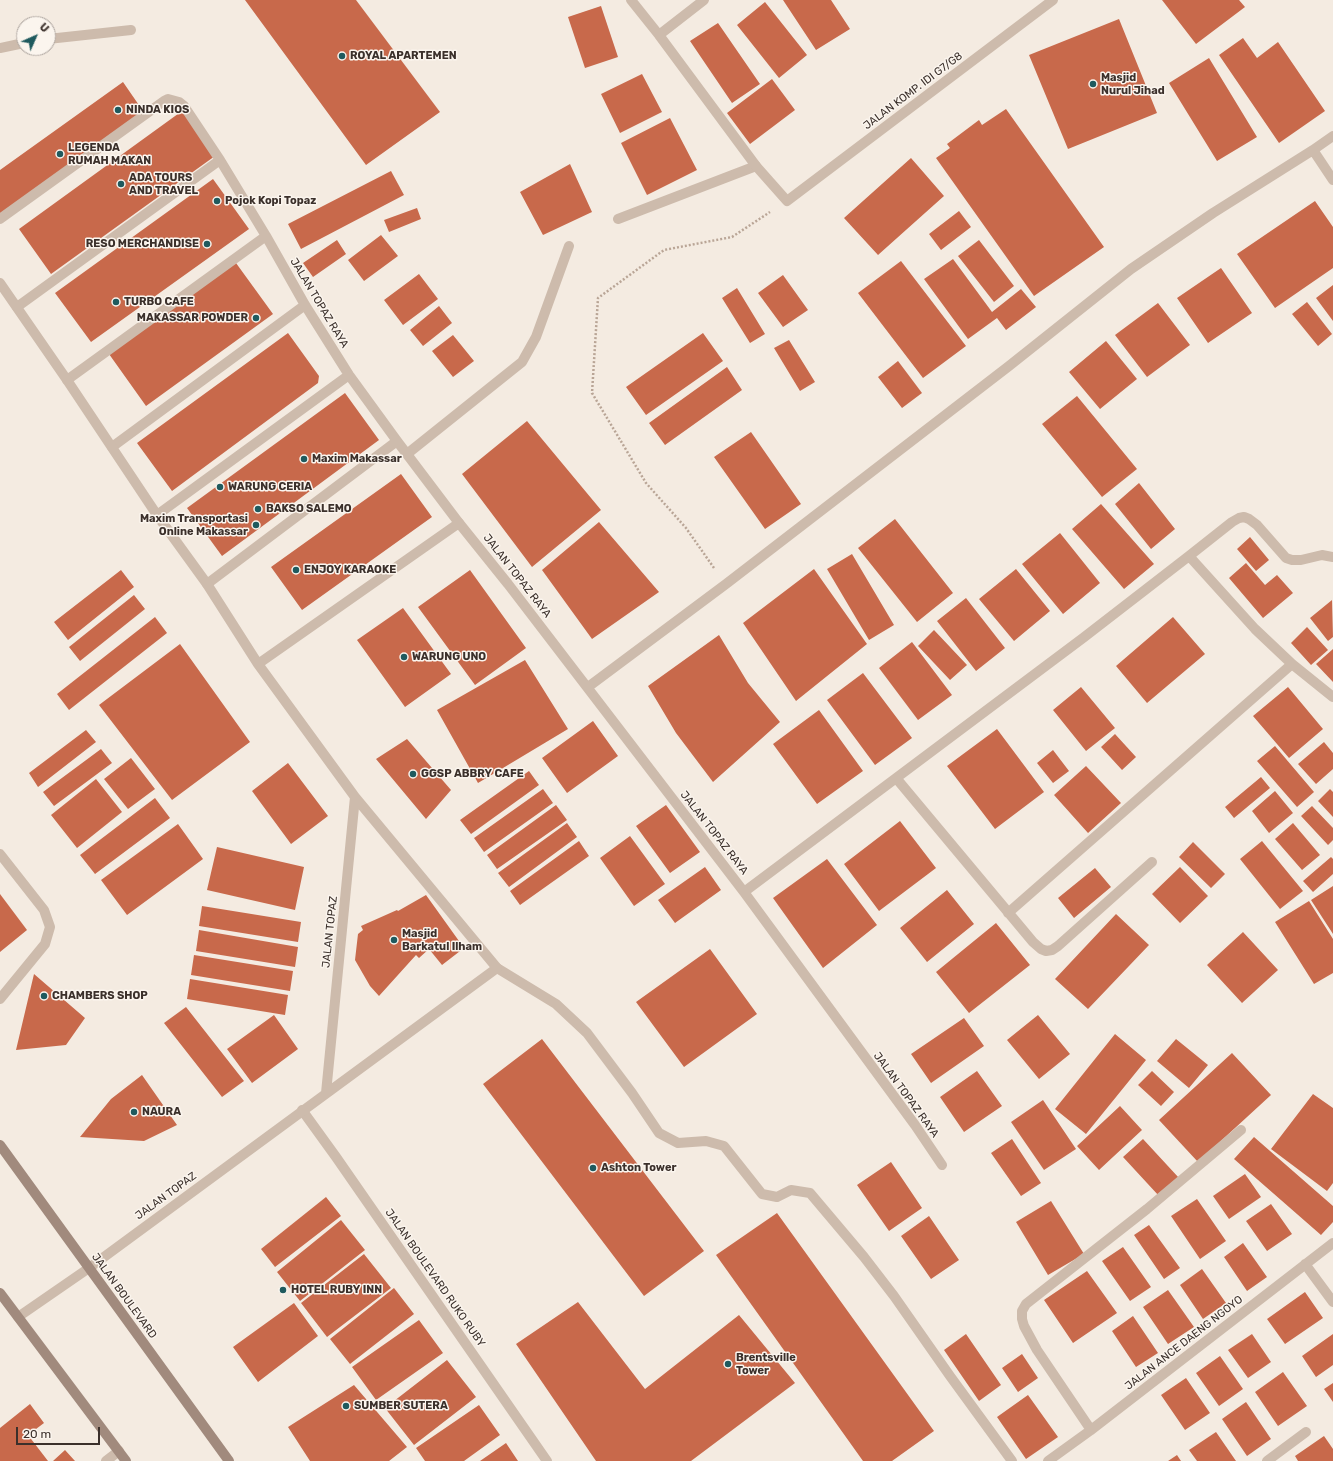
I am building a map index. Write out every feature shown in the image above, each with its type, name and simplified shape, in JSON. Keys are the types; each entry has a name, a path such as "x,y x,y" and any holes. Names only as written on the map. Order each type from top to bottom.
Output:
{"street":[{"path":"631,0 659,35 756,166 787,201"},
{"path":"659,35 704,0"},
{"name":"JALAN KOMP. IDI G7/G8","path":"787,201 1053,0"},
{"path":"56,38 132,30"},
{"path":"0,48 16,45"},
{"name":"JALAN TOPAZ RAYA","path":"0,219 164,101 168,99 174,100 184,106 220,160 266,236 305,305 349,375 435,492 588,687 744,892 942,1165"},
{"path":"588,687 726,584 1003,371 1131,269 1213,213 1333,136"},
{"path":"1313,150 1333,180"},
{"path":"17,307 220,160"},
{"path":"618,219 756,166"},
{"path":"67,380 266,236"},
{"path":"407,454 522,362 536,337 569,246"},
{"path":"0,283 112,446 157,515 207,584 258,664 355,797 497,968 556,1004 587,1033 632,1093 659,1133 678,1143 706,1141 724,1146 762,1194 777,1197 791,1190 810,1193 881,1279 1012,1461"},
{"path":"112,446 305,305"},
{"path":"157,515 349,375"},
{"path":"207,584 397,441"},
{"path":"744,892 1083,638 1239,518 1244,517 1250,519 1286,558 1301,560 1322,555 1333,557"},
{"path":"258,664 459,523"},
{"path":"1189,556 1255,629 1292,664 1333,697"},
{"path":"1008,913 1292,664"},
{"path":"896,778 1008,913 1041,949 1046,951 1052,950 1152,862"},
{"name":"JALAN TOPAZ","path":"326,1093 355,797"},
{"path":"0,854 44,910 50,927 45,944 0,999"},
{"name":"JALAN TOPAZ","path":"18,1317 89,1268 497,968"},
{"name":"JALAN BOULEVARD RUKO RUBY","path":"302,1110 546,1461"},
{"path":"1091,1430 1036,1350 1022,1319 1022,1312 1026,1304 1147,1209 1241,1130"},
{"name":"JALAN BOULEVARD","path":"0,1145 229,1461"},
{"name":"JALAN ANCE DAENG NGOYO","path":"1048,1461 1091,1430 1333,1243"},
{"path":"1305,1264 1333,1302"},
{"path":"0,1293 126,1461"},
{"path":"1268,1461 1306,1432"},
{"path":"106,1461 119,1451"}],"path":[{"path":"726,584 686,528 646,483 592,393 598,298 664,250 732,237 787,201"}],"building":[{"name":"ROYAL APARTEMEN","path":"245,0 356,0 440,112 366,165"},
{"path":"783,0 831,0 850,29 816,50"},
{"path":"1162,0 1239,0 1245,7 1196,44"},
{"path":"765,2 807,55 779,78 737,25"},
{"path":"601,6 618,57 585,68 568,17"},
{"name":"Masjid Nurul Jihad","path":"1119,19 1157,113 1068,149 1029,55"},
{"path":"718,23 760,84 732,103 690,41"},
{"path":"1243,38 1257,58 1278,42 1325,111 1279,143 1219,55"},
{"path":"1209,58 1257,137 1217,161 1169,83"},
{"path":"642,74 662,112 620,133 601,94"},
{"path":"772,79 795,110 750,144 727,113"},
{"path":"123,82 143,111 0,214 0,170"},
{"path":"1006,109 1104,247 1034,296 936,158 950,148 947,144 979,120 982,125"},
{"path":"182,111 215,156 51,274 19,229"},
{"path":"670,118 697,170 647,195 621,143"},
{"path":"911,158 944,196 878,255 844,218"},
{"path":"570,164 592,212 543,235 520,192"},
{"path":"391,171 404,195 301,249 288,224"},
{"path":"213,179 249,229 91,342 55,293"},
{"path":"1315,201 1333,227 1333,268 1275,308 1237,254"},
{"path":"417,208 421,219 389,232 384,220"},
{"path":"959,211 971,227 941,250 929,234"},
{"path":"381,235 398,256 364,281 348,260"},
{"path":"337,240 346,254 313,277 303,263"},
{"path":"979,240 1014,286 994,302 958,256"},
{"path":"953,259 992,312 1021,289 1036,307 1006,330 997,318 968,339 924,279"},
{"path":"901,261 966,346 923,378 858,293"},
{"path":"236,263 273,314 146,406 109,354"},
{"path":"1221,268 1252,313 1208,343 1177,298"},
{"path":"419,274 438,299 403,325 384,300"},
{"path":"783,275 808,310 783,327 758,293"},
{"path":"1333,285 1333,321 1316,298"},
{"path":"737,288 765,334 750,343 722,298"},
{"path":"1307,302 1332,334 1318,346 1292,314"},
{"path":"1158,303 1190,345 1147,377 1115,335"},
{"path":"439,306 452,323 423,346 410,330"},
{"path":"288,333 319,376 318,383 172,491 137,443"},
{"path":"703,333 723,361 646,415 626,387"},
{"path":"453,335 474,361 453,377 432,351"},
{"path":"789,340 815,382 800,391 774,348"},
{"path":"1106,341 1137,379 1100,409 1069,372"},
{"path":"898,361 922,393 902,408 878,377"},
{"path":"727,367 742,390 665,445 649,423"},
{"name":"Maxim Makassar","path":"345,393 379,440 222,556 187,508"},
{"path":"1077,396 1137,469 1102,497 1042,424"},
{"path":"527,421 601,510 532,567 462,474"},
{"path":"751,432 801,504 765,529 714,457"},
{"path":"401,474 432,517 302,610 271,567"},
{"path":"1139,483 1175,529 1151,549 1115,504"},
{"path":"1101,504 1154,564 1124,589 1072,529"},
{"path":"895,519 953,593 917,622 858,548"},
{"path":"599,522 659,592 592,639 542,570"},
{"path":"1060,533 1100,583 1063,614 1022,564"},
{"path":"1250,537 1269,560 1256,571 1237,549"},
{"path":"852,554 894,625 869,640 827,569"},
{"path":"1246,563 1265,585 1277,575 1293,593 1263,618 1229,578"},
{"path":"814,569 867,644 796,701 743,623"},
{"path":"1016,569 1050,611 1014,641 979,599"},
{"path":"121,570 134,587 68,640 54,622"},
{"path":"470,570 526,648 475,685 418,607"},
{"path":"134,595 145,609 80,661 69,647"},
{"path":"966,598 1005,648 976,671 937,621"},
{"path":"1332,600 1333,637 1328,641 1310,618"},
{"name":"WARUNG UNO","path":"403,608 451,674 405,707 357,640"},
{"path":"155,617 167,633 69,710 57,694"},
{"path":"1173,617 1205,654 1147,703 1116,666"},
{"path":"1307,627 1328,650 1311,665 1291,643"},
{"path":"934,630 967,665 950,680 918,646"},
{"path":"719,635 748,683 780,722 713,782 676,733 648,686"},
{"path":"912,642 952,695 918,720 879,668"},
{"path":"180,644 250,742 172,800 99,705"},
{"path":"1333,649 1333,682 1316,664"},
{"path":"525,660 568,729 478,783 437,710"},
{"path":"863,673 912,738 875,765 827,700"},
{"path":"1081,687 1115,728 1086,751 1053,710"},
{"path":"1288,687 1323,729 1289,758 1253,716"},
{"path":"819,710 863,771 817,804 773,744"},
{"path":"593,721 618,756 567,793 542,758"},
{"path":"997,729 1044,792 995,829 947,766"},
{"path":"86,730 96,742 38,787 29,773"},
{"path":"1115,734 1136,757 1122,770 1101,747"},
{"name":"GGSP ABBRY CAFE","path":"407,739 451,790 426,819 376,759"},
{"path":"1324,742 1333,753 1333,769 1316,784 1298,764"},
{"path":"1275,746 1314,792 1297,807 1257,761"},
{"path":"101,749 112,763 54,806 43,792"},
{"path":"1053,750 1069,771 1053,783 1037,763"},
{"path":"131,758 155,789 128,809 104,779"},
{"path":"288,763 328,816 291,844 252,791"},
{"path":"1086,766 1121,803 1088,833 1054,795"},
{"path":"529,771 539,785 471,834 460,820"},
{"path":"1261,777 1270,788 1234,818 1225,807"},
{"path":"96,779 122,812 77,848 51,815"},
{"path":"543,789 553,803 484,852 474,838"},
{"path":"1330,789 1333,792 1333,817 1318,801"},
{"path":"1275,791 1293,813 1269,833 1252,811"},
{"path":"155,798 170,818 95,874 80,855"},
{"path":"556,805 567,820 497,869 487,855"},
{"path":"666,805 700,852 670,873 636,826"},
{"path":"1312,806 1333,828 1333,840 1328,845 1301,816"},
{"path":"900,821 936,868 879,911 844,864"},
{"path":"567,823 577,837 509,887 498,873"},
{"path":"1293,823 1320,855 1302,870 1275,839"},
{"path":"178,824 203,859 127,915 101,880"},
{"path":"630,836 665,884 634,906 600,858"},
{"path":"579,841 589,856 520,905 510,891"},
{"path":"1262,841 1303,891 1280,909 1240,859"},
{"path":"1193,842 1225,874 1211,888 1179,857"},
{"path":"217,847 304,867 295,910 207,890"},
{"path":"1331,857 1333,859 1333,874 1313,892 1303,881"},
{"path":"827,859 877,925 823,968 773,898"},
{"path":"705,867 721,890 675,923 658,900"},
{"path":"1180,867 1208,896 1180,923 1152,894"},
{"path":"1095,868 1111,887 1074,918 1058,898"},
{"path":"1333,886 1333,934 1311,900"},
{"path":"947,890 974,924 927,962 900,928"},
{"path":"0,894 27,930 0,952"},
{"path":"426,895 464,948 442,965 429,949 419,958 416,955 379,996 370,986 355,960 358,934 363,930 361,926 397,910 398,911"},
{"path":"1309,901 1333,939 1333,973 1314,984 1275,922"},
{"path":"202,906 301,922 298,942 199,926"},
{"path":"1116,914 1149,945 1088,1009 1055,979"},
{"path":"996,923 1030,965 969,1013 936,972"},
{"path":"199,930 298,947 295,967 196,951"},
{"path":"1243,932 1278,970 1242,1003 1207,965"},
{"path":"710,949 757,1014 684,1067 636,1002"},
{"path":"194,955 293,971 290,991 191,975"},
{"name":"CHAMBERS SHOP","path":"34,974 85,1018 66,1045 16,1050"},
{"path":"190,979 288,995 285,1015 187,999"},
{"path":"186,1007 244,1081 222,1097 164,1023"},
{"path":"274,1015 298,1049 252,1083 227,1049"},
{"path":"1038,1015 1070,1054 1039,1079 1007,1040"},
{"path":"964,1018 984,1046 931,1083 911,1054"},
{"path":"1115,1034 1146,1060 1086,1134 1055,1109"},
{"name":"Ashton Tower","path":"542,1039 704,1251 644,1296 483,1084"},
{"path":"1176,1039 1208,1065 1189,1088 1157,1061"},
{"path":"1232,1053 1271,1095 1198,1162 1159,1120"},
{"path":"977,1071 1002,1106 964,1132 940,1097"},
{"path":"1152,1071 1174,1092 1161,1106 1138,1085"},
{"name":"NAURA","path":"142,1075 177,1125 144,1141 80,1137 111,1099"},
{"path":"1313,1094 1333,1108 1333,1183 1327,1191 1271,1149"},
{"path":"1043,1100 1076,1149 1044,1170 1011,1122"},
{"path":"1120,1106 1142,1130 1099,1170 1077,1146"},
{"path":"1254,1137 1333,1206 1333,1222 1321,1235 1234,1159"},
{"path":"1012,1139 1041,1183 1021,1196 991,1153"},
{"path":"1143,1139 1179,1178 1159,1196 1123,1157"},
{"path":"891,1162 922,1208 889,1231 857,1185"},
{"path":"1245,1174 1261,1197 1229,1219 1213,1196"},
{"path":"326,1197 341,1216 275,1267 261,1249"},
{"path":"1197,1199 1226,1241 1200,1259 1171,1216"},
{"path":"1051,1201 1084,1254 1048,1275 1016,1222"},
{"path":"1271,1204 1292,1234 1267,1251 1246,1221"},
{"path":"777,1213 934,1431 892,1461 863,1461 716,1255"},
{"path":"929,1216 959,1260 931,1279 901,1236"},
{"path":"341,1220 365,1250 300,1301 277,1272"},
{"path":"1149,1225 1180,1268 1164,1279 1134,1235"},
{"path":"1243,1243 1267,1277 1247,1291 1224,1257"},
{"path":"1123,1247 1151,1287 1130,1301 1102,1261"},
{"path":"364,1254 391,1288 327,1337 301,1303"},
{"path":"1202,1269 1226,1303 1203,1319 1180,1285"},
{"path":"1087,1271 1117,1313 1073,1343 1044,1300"},
{"path":"394,1288 414,1314 350,1364 330,1339"},
{"path":"1168,1290 1194,1327 1168,1344 1143,1307"},
{"path":"1305,1292 1323,1318 1285,1344 1267,1319"},
{"name":"Brentsville Tower","path":"578,1302 645,1389 739,1315 795,1383 691,1461 596,1461 516,1344"},
{"path":"294,1303 318,1336 258,1382 233,1347"},
{"path":"1133,1316 1158,1353 1136,1367 1112,1331"},
{"path":"419,1320 443,1353 376,1400 352,1367"},
{"path":"966,1334 1001,1385 979,1401 944,1350"},
{"path":"1252,1334 1271,1362 1248,1378 1228,1350"},
{"path":"1333,1334 1333,1365 1316,1377 1302,1356"},
{"path":"1022,1354 1038,1378 1018,1392 1002,1368"},
{"path":"1220,1356 1243,1389 1219,1406 1196,1373"},
{"path":"447,1360 476,1397 414,1445 385,1408"},
{"path":"1283,1372 1307,1406 1278,1426 1255,1392"},
{"path":"1186,1378 1210,1413 1185,1430 1161,1395"},
{"path":"1333,1383 1333,1402 1324,1389"},
{"name":"SUMBER SUTERA","path":"354,1385 407,1447 389,1461 310,1461 288,1427"},
{"path":"1028,1395 1058,1437 1026,1459 997,1417"},
{"path":"1246,1402 1271,1439 1247,1456 1222,1419"},
{"path":"30,1404 44,1423 28,1435 48,1461 0,1461 0,1428"},
{"path":"479,1405 500,1435 464,1461 425,1461 416,1448"},
{"path":"1216,1432 1236,1461 1197,1461 1189,1450"},
{"path":"1324,1436 1333,1449 1333,1461 1298,1461 1295,1456"},
{"path":"506,1443 518,1461 480,1461"},
{"path":"65,1450 75,1461 53,1461"},
{"path":"1177,1455 1181,1461 1168,1461"}],"place":[{"name":"ROYAL APARTEMEN","path":"342,56"},
{"name":"Masjid Nurul Jihad","path":"1093,84"},
{"name":"NINDA KIOS","path":"118,110"},
{"name":"LEGENDA RUMAH MAKAN","path":"60,154"},
{"name":"ADA TOURS AND TRAVEL","path":"121,184"},
{"name":"Pojok Kopi Topaz","path":"217,201"},
{"name":"RESO MERCHANDISE","path":"207,244"},
{"name":"TURBO CAFE","path":"116,302"},
{"name":"MAKASSAR POWDER","path":"256,318"},
{"name":"Maxim Makassar","path":"304,459"},
{"name":"WARUNG CERIA","path":"220,487"},
{"name":"BAKSO SALEMO","path":"258,509"},
{"name":"Maxim Transportasi Online Makassar","path":"256,525"},
{"name":"ENJOY KARAOKE","path":"296,570"},
{"name":"WARUNG UNO","path":"404,657"},
{"name":"GGSP ABBRY CAFE","path":"413,774"},
{"name":"Masjid Barkatul Ilham","path":"394,940"},
{"name":"CHAMBERS SHOP","path":"44,996"},
{"name":"NAURA","path":"134,1112"},
{"name":"Ashton Tower","path":"593,1168"},
{"name":"HOTEL RUBY INN","path":"283,1290"},
{"name":"Brentsville Tower","path":"728,1364"},
{"name":"SUMBER SUTERA","path":"346,1406"}]}
